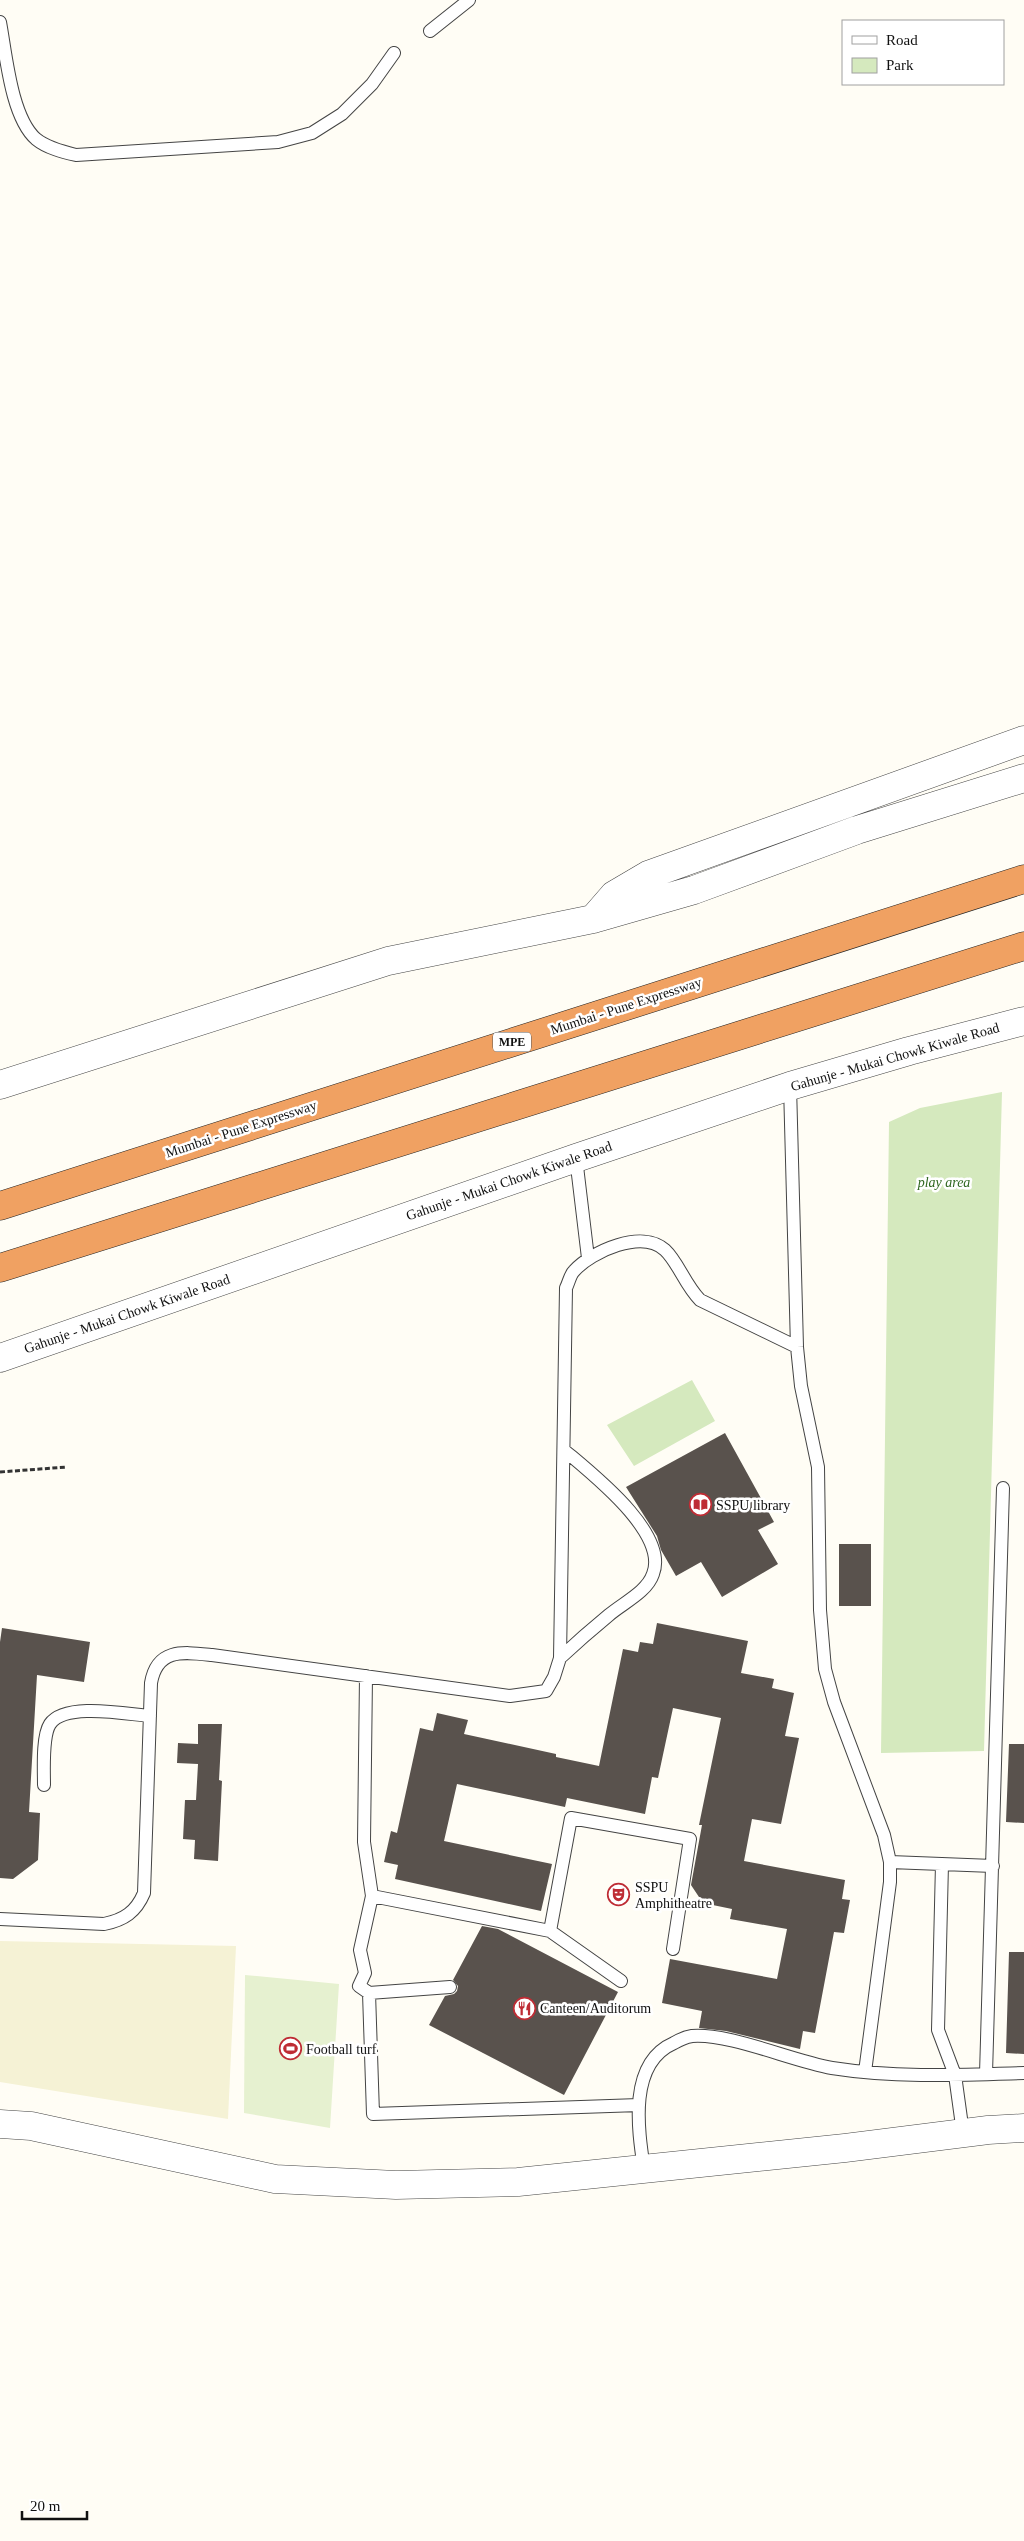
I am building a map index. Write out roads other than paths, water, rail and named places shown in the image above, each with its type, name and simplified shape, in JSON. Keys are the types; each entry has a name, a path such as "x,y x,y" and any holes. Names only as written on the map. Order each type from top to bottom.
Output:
{"highway":[{"name":"Mumbai - Pune Expressway","path":"0,1206 1024,879"},
{"path":"0,1268 1024,946"}],"street":[{"path":"593,919 614,895 648,876 1024,740"},
{"path":"0,1085 388,961 593,919 694,890 857,830 1024,778"},
{"name":"Gahunje - Mukai Chowk Kiwale Road","path":"0,1358 576,1158 790,1086 909,1051 1024,1021"},
{"path":"0,2124 31,2126 275,2178 396,2185 518,2182 845,2148 963,2133 1024,2128"}],"lane":[{"path":"430,31 469,0"},
{"path":"0,22 13,88 26,126 37,140 54,149 76,155 278,142 312,133 342,114 372,84 394,53"},
{"path":"790,1086 797,1347 801,1386 818,1468 820,1610 825,1669 838,1711 884,1835 890,1862 890,1882 865,2072"},
{"path":"576,1158 588,1258"},
{"path":"0,1919 104,1924 118,1921 139,1906 144,1893 153,1671 160,1662 181,1652 510,1696 530,1695 546,1691 554,1677 560,1658 566,1288 573,1272 588,1258 612,1246 634,1242 653,1243 664,1249 688,1288 700,1300 797,1347"},
{"path":"560,1658 609,1614 642,1590 653,1575 656,1559 650,1540 639,1523 600,1480 564,1450"},
{"path":"986,2074 1003,1488"},
{"path":"366,1676 364,1842 372,1896 360,1950 365,1972 359,1986 369,1993 450,1987"},
{"path":"44,1785 46,1740 49,1725 58,1716 78,1711 150,1716"},
{"path":"550,1930 571,1818 690,1839 673,1949"},
{"path":"890,1862 993,1866"},
{"path":"942,1864 938,2030 956,2075 963,2133"},
{"path":"372,1896 550,1930 621,1981"},
{"path":"369,1993 373,2114 639,2105"},
{"path":"644,2169 639,2140 639,2105 646,2071 655,2056 666,2046 691,2036 721,2039 830,2068 865,2072 956,2075 1024,2073"}],"place":[{"name":"SSPU library","path":"700,1505"},
{"name":"SSPU Amphitheatre","path":"619,1895"},
{"name":"Canteen/Auditorum","path":"524,2008"},
{"name":"Football turf","path":"290,2049"}],"park label":[{"name":"play area","path":"944,1182"}]}
